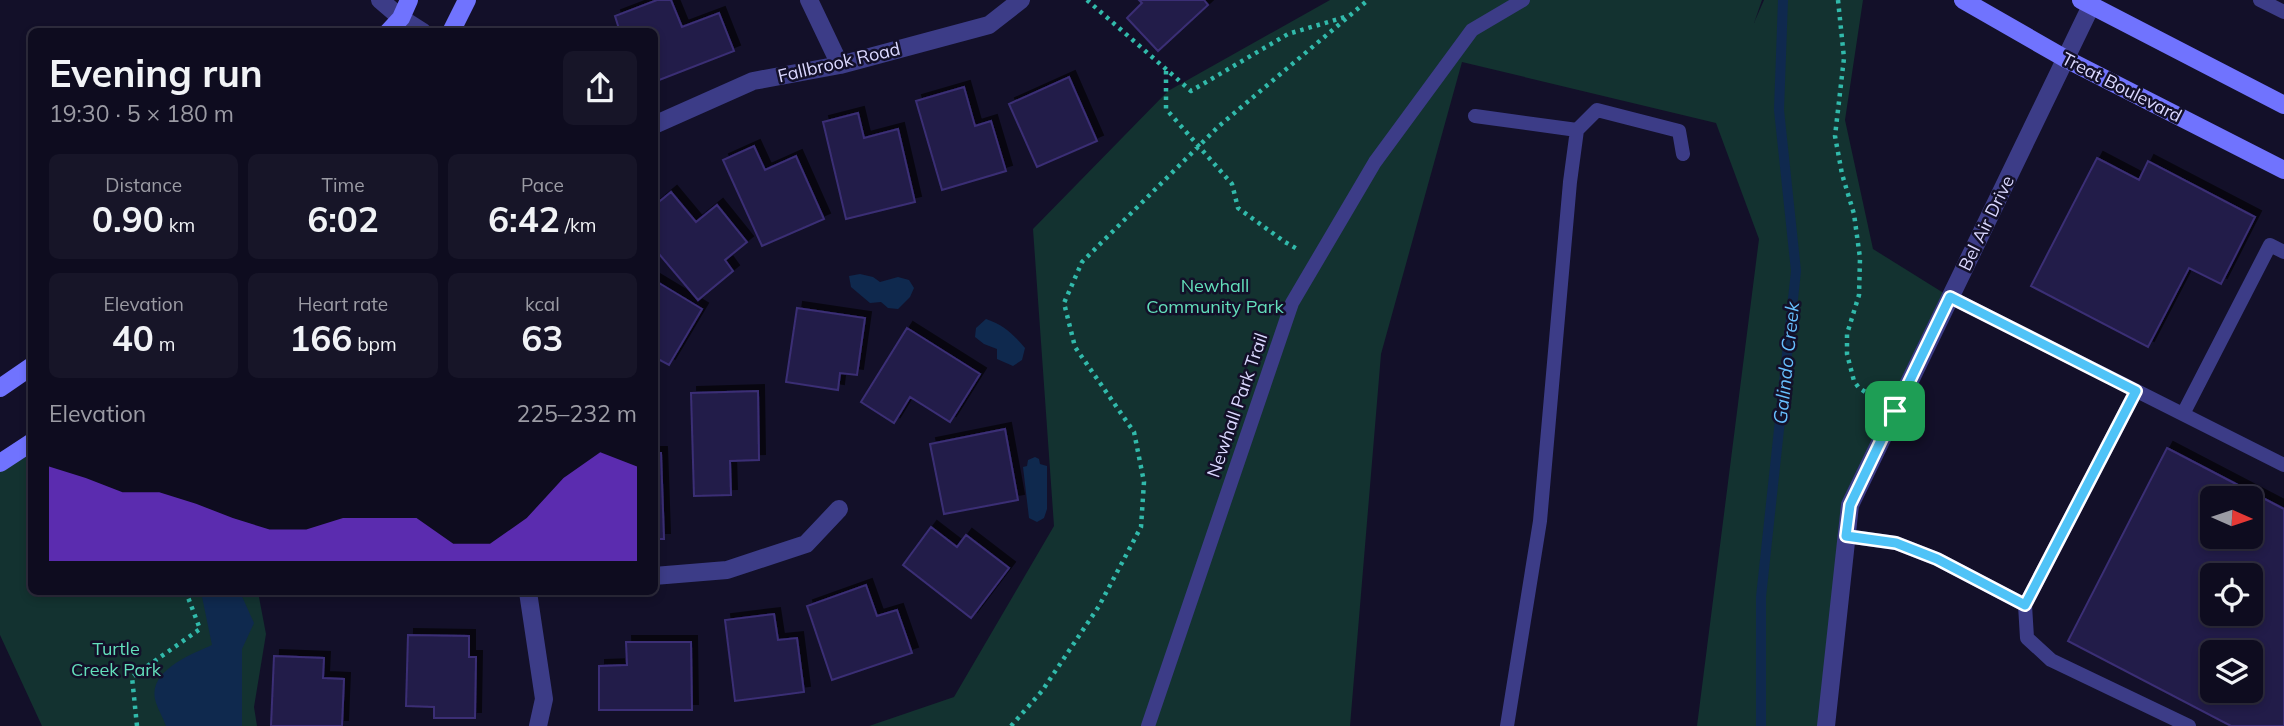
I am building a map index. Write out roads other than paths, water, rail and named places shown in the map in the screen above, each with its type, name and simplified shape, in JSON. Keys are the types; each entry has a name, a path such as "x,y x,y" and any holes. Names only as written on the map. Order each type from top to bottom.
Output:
{"main road":[{"path":"392,28 401,18 409,0"},
{"path":"453,28 467,0"},
{"name":"Treat Boulevard","path":"1963,0 2066,59 2284,170"},
{"path":"2089,2 2284,105"},
{"path":"0,388 28,369"},
{"path":"0,463 28,445"}],"street":[{"path":"380,0 417,28"},
{"path":"809,0 840,65"},
{"name":"Fallbrook Road","path":"658,123 753,81 840,65 989,25 1021,0"},
{"name":"Bel Air Drive","path":"1826,726 1850,505 2066,59 2089,2"},
{"path":"658,576 727,570 806,544 839,509"},
{"path":"528,595 544,699 538,726"}],"lane":[{"name":"Newhall Park Trail","path":"1148,726 1292,303 1375,162 1472,30 1523,0"},
{"path":"2260,0 2284,12"},
{"path":"1507,726 1539,521 1577,130 1597,110 1679,131 1683,154"},
{"path":"1475,116 1577,130"},
{"path":"2183,414 2270,245 2284,252"},
{"path":"1950,297 2284,465"},
{"path":"2136,391 2025,605 2027,638 2051,660 2189,726"},
{"path":"1846,536 1896,543 1937,559 2025,605"}],"water":[{"path":"860,274 880,282 898,277 909,280 914,288 910,297 898,309 888,308 881,302 870,303 851,287 849,276"},
{"path":"986,319 1003,327 1021,343 1025,348 1022,360 1013,366 997,359 997,349 975,337 976,328"},
{"path":"1035,457 1040,464 1047,466 1047,509 1044,518 1037,522 1029,518 1023,467 1027,466 1028,460"},
{"path":"202,595 241,595 254,623 242,649 242,726 166,726 155,699 159,680 174,664 212,645"}],"waterway":[{"name":"Galindo Creek","path":"1761,726 1761,597 1796,271 1779,110 1783,0"}],"park label":[{"name":"Newhall Community Park","path":"1215,295"},
{"name":"Turtle Creek Park","path":"116,658"}]}
